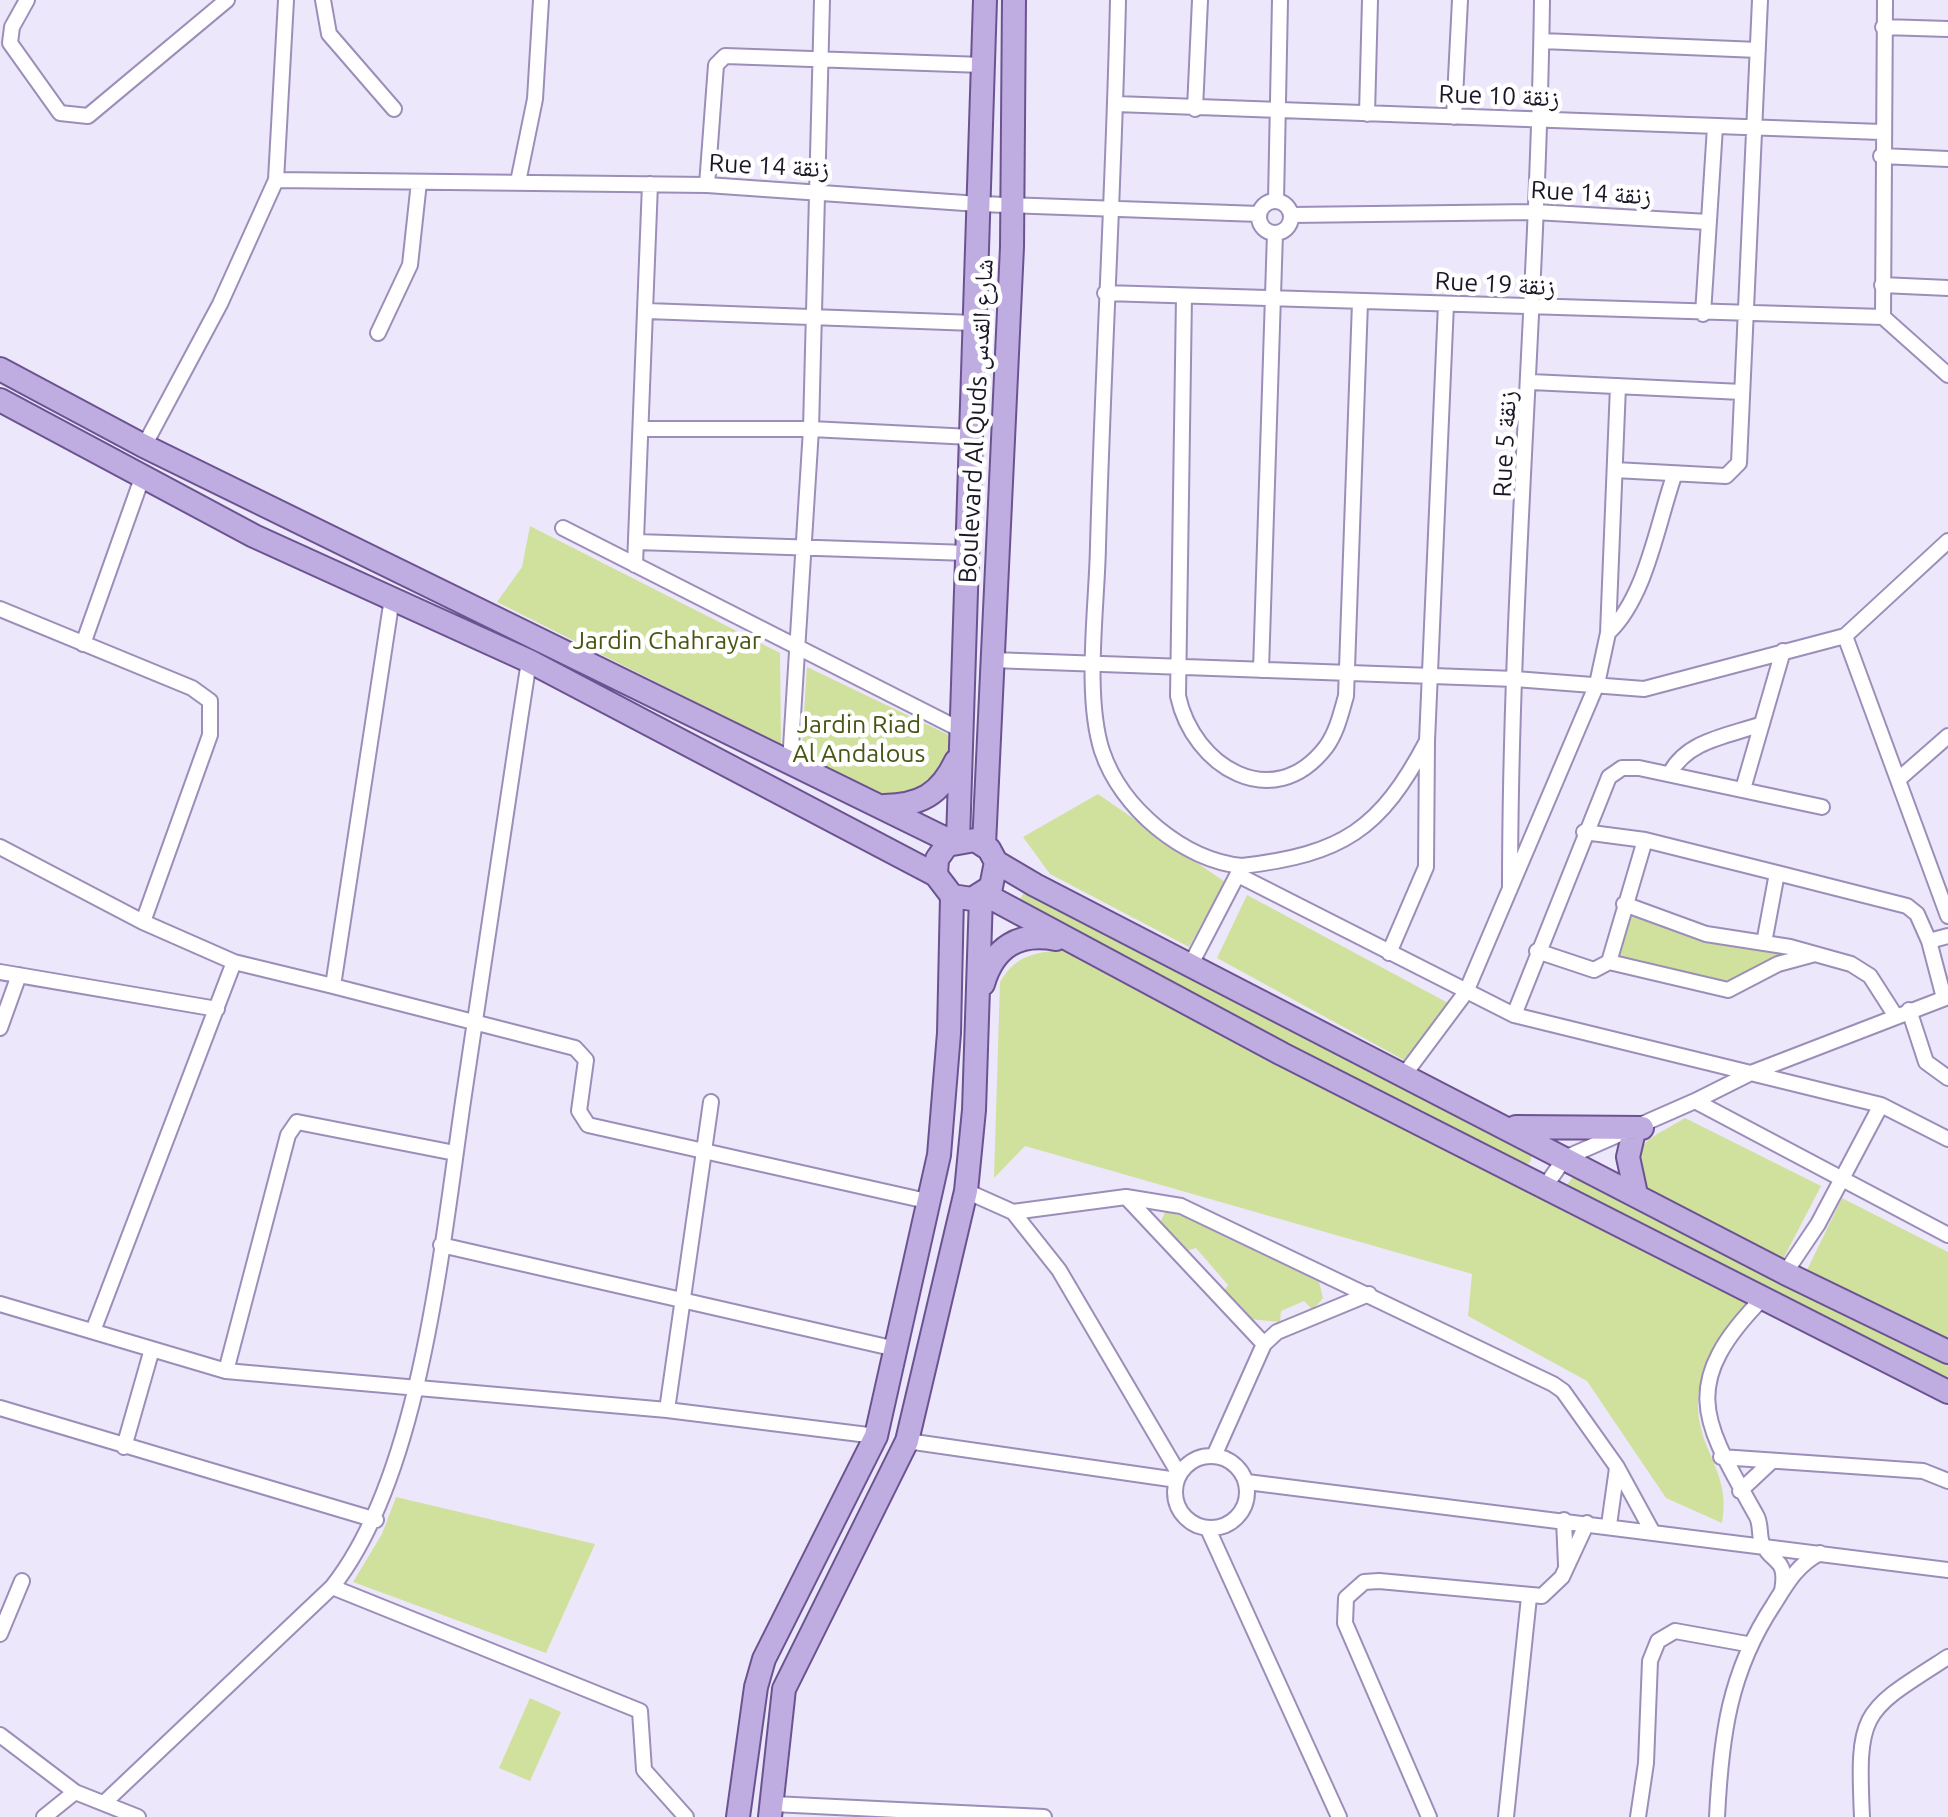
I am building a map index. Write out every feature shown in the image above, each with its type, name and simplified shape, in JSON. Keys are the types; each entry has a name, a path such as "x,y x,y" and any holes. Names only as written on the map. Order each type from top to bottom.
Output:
{"main road":[{"name":"Boulevard Al Quds شارع القدس","path":"955,841 985,0"},
{"name":"Boulevard Al Quds شارع القدس","path":"990,853 992,660 1012,206 1014,0"},
{"path":"0,369 144,446 790,763 955,841 990,853 1191,964 1785,1274 1948,1352"},
{"path":"0,400 142,478 528,660 936,875 952,896 966,900 982,895 995,880 990,853"},
{"path":"881,806 908,806 926,799 942,786 960,742"},
{"path":"936,875 937,859 955,841"},
{"path":"982,895 1948,1392"},
{"path":"772,1810 784,1689 907,1441 966,1191 974,1110 982,895"},
{"path":"738,1817 756,1687 764,1660 876,1436 931,1202 945,1102 952,896"},
{"path":"976,1006 989,964 1008,943 1038,936 1068,941"},
{"path":"1505,1126 1638,1130 1629,1170 1636,1194"}],"street":[{"path":"27,0 12,27 10,43 60,113 78,118 88,116 228,0"},
{"path":"144,446 220,304 276,180 286,0"},
{"path":"322,0 328,34 394,109"},
{"path":"518,182 535,100 541,0"},
{"path":"790,763 811,429 822,0"},
{"path":"1118,0 1104,293 1096,664 1098,734 1112,774 1126,794 1182,844 1514,1015 1881,1104 1948,1138"},
{"path":"1195,109 1200,0"},
{"path":"1276,201 1280,0"},
{"path":"1367,114 1370,0"},
{"path":"1454,117 1460,0"},
{"name":"Rue 5 زنقة","path":"1510,889 1542,0"},
{"path":"1614,470 1726,476 1734,472 1738,462 1760,0"},
{"path":"1885,0 1881,132 1883,317 1948,375"},
{"path":"1883,27 1948,29"},
{"path":"1542,41 1758,50"},
{"path":"707,186 718,59 983,65"},
{"name":"Rue 10 زنقة","path":"1116,104 1881,132"},
{"path":"1703,314 1715,126"},
{"path":"1881,156 1948,159"},
{"name":"Rue 14 زنقة","path":"276,180 650,184 816,190 1012,206 1259,214"},
{"path":"378,333 410,265 419,182"},
{"path":"635,565 650,184"},
{"path":"1276,201 1284,204 1291,215 1287,228 1274,233 1262,227 1259,214 1267,203 1276,201"},
{"name":"Rue 14 زنقة","path":"1291,215 1535,212 1708,222"},
{"path":"1261,670 1274,233"},
{"path":"1882,285 1948,288"},
{"name":"Rue 19 زنقة","path":"1104,293 1744,316 1883,317"},
{"path":"1184,296 1178,696 1192,736 1216,764 1252,779 1292,772 1324,750 1341,711 1347,674 1360,302"},
{"path":"1389,953 1426,867 1427,740 1446,304"},
{"path":"648,311 814,314 974,323"},
{"path":"1531,382 1742,392"},
{"path":"1404,1075 1466,992 1597,684 1608,633 1618,386"},
{"path":"640,428 811,429 972,437"},
{"path":"1608,633 1621,621 1635,592 1674,476"},
{"path":"83,644 142,478"},
{"path":"563,528 795,648 960,742"},
{"path":"992,660 1515,679 1644,689 1845,636 1948,541"},
{"path":"637,542 968,553"},
{"path":"333,986 392,598"},
{"path":"0,610 192,688 210,701 210,736 144,922"},
{"path":"1845,636 1944,889 1948,916"},
{"path":"1743,789 1783,651"},
{"path":"105,1802 332,1588 356,1557 376,1520 415,1387 442,1245 528,660"},
{"path":"1670,773 1678,757 1691,748 1762,724"},
{"path":"1900,778 1948,736"},
{"path":"1191,964 1240,871 1319,851 1361,829 1400,792 1427,740"},
{"path":"1514,1015 1584,832 1609,777 1622,768 1670,773 1822,807"},
{"path":"1546,1186 1564,1158 1638,1130 1750,1073 1946,998 1929,941 1917,914 1907,906 1644,840 1584,832"},
{"path":"1610,962 1644,840"},
{"path":"0,847 144,922 234,962 580,1052 586,1060 579,1111 588,1125 931,1202"},
{"path":"1764,943 1777,873"},
{"path":"1624,904 1706,934 1815,954 1870,976 1902,1013 1926,1062 1948,1078"},
{"path":"1929,941 1948,936"},
{"path":"1538,952 1594,970 1610,962 1728,990 1778,964 1815,954"},
{"path":"93,1332 234,962"},
{"path":"0,972 217,1009"},
{"path":"0,1028 19,975"},
{"path":"1696,1101 1948,1234"},
{"path":"666,1410 711,1102"},
{"path":"1785,1274 1842,1180 1881,1104"},
{"path":"226,1371 288,1135 297,1122 455,1153"},
{"path":"966,1191 1013,1212 1059,1270 1178,1478 1179,1510 1186,1519 1208,1528 1220,1528 1240,1516 1246,1505 1246,1482 1236,1466 1214,1456 1196,1458 1178,1478"},
{"path":"1013,1212 1126,1197 1181,1206 1563,1390 1617,1467 1652,1530"},
{"path":"1126,1197 1264,1344"},
{"path":"442,1245 896,1349"},
{"path":"1214,1456 1264,1344 1277,1332 1369,1294"},
{"path":"1762,1298 1739,1322 1710,1373 1707,1413 1721,1457 1757,1516 1762,1545 1780,1564 1782,1590"},
{"path":"0,1304 226,1371 666,1410 876,1436"},
{"path":"124,1446 152,1350"},
{"path":"0,1408 376,1520"},
{"path":"907,1441 1178,1478"},
{"path":"1721,1457 1923,1470 1948,1482"},
{"path":"1740,1491 1772,1462"},
{"path":"1609,1525 1617,1467"},
{"path":"1246,1482 1948,1570"},
{"path":"1564,1520 1566,1566"},
{"path":"1430,1817 1345,1623 1346,1598 1364,1582 1379,1581 1529,1597 1550,1592 1587,1523"},
{"path":"1208,1528 1340,1817"},
{"path":"1717,1817 1730,1692 1748,1644 1794,1572 1820,1553"},
{"path":"0,1634 22,1581"},
{"path":"332,1588 640,1711 644,1770 686,1817"},
{"path":"1506,1817 1529,1597"},
{"path":"1638,1817 1646,1763 1650,1661 1658,1641 1675,1631 1748,1644"},
{"path":"1862,1817 1862,1742 1870,1716 1888,1694 1948,1656"},
{"path":"0,1735 75,1792 138,1817"},
{"path":"44,1817 75,1792"},
{"path":"772,1810 1044,1817"}],"green space":[{"name":"Jardin Chahrayar","path":"530,526 780,653 781,745 497,602 522,567"},
{"name":"Jardin Riad Al Andalous","path":"807,667 949,735 952,751 937,786 887,799 801,760"},
{"path":"1098,794 1225,882 1189,947 1050,874 1023,837"},
{"path":"1024,892 1532,1154 1530,1163 1517,1166 1018,904"},
{"path":"1247,895 1450,1004 1404,1060 1217,958"},
{"path":"1635,915 1779,950 1778,960 1727,986 1619,962 1615,951 1624,919"},
{"path":"1068,949 1749,1304 1712,1354 1700,1388 1701,1427 1723,1494 1722,1523 1666,1498 1587,1381 1468,1316 1472,1274 1025,1146 994,1178 1000,982 1021,960"},
{"path":"1685,1118 1821,1186 1782,1261 1640,1192 1639,1152 1650,1139"},
{"path":"1576,1173 1948,1362 1948,1386 1566,1186"},
{"path":"1842,1198 1948,1252 1948,1348 1806,1272"},
{"path":"1165,1212 1196,1219 1318,1278 1323,1298 1313,1310 1304,1301 1281,1311 1280,1322 1249,1319 1223,1293 1228,1285 1196,1248 1186,1251 1161,1221"},
{"path":"396,1497 595,1544 546,1653 353,1582 382,1534"},
{"path":"530,1698 561,1712 530,1781 499,1768"}]}
